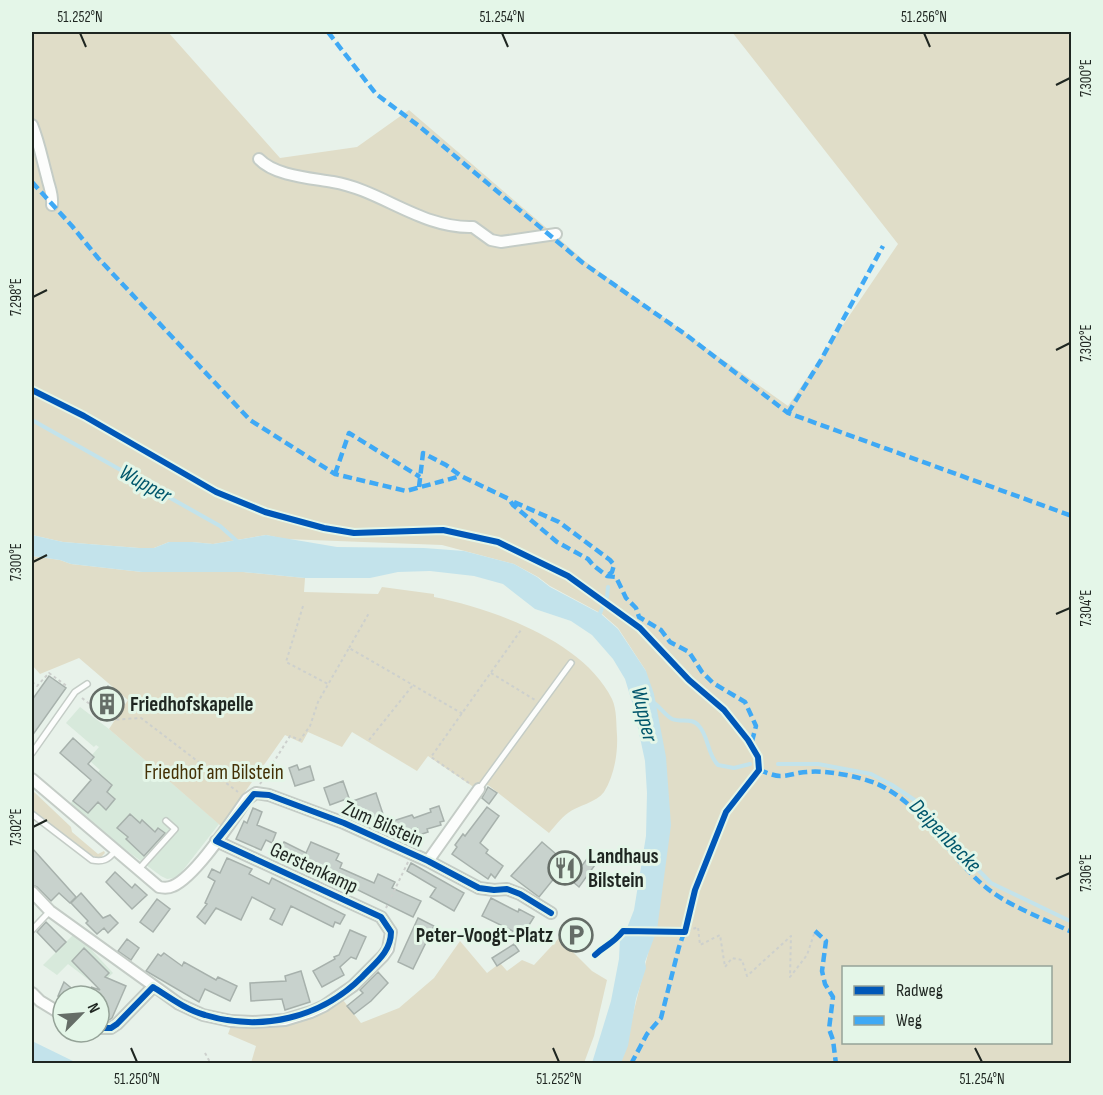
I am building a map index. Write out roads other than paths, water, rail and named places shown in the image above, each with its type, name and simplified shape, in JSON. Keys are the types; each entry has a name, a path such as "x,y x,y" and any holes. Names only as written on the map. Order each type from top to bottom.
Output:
{"street":[{"path":"32,125 52,188 52,205"},
{"path":"259,159 265,166 275,170 357,188 435,221 473,227 491,240 501,242 556,234"},
{"path":"32,779 154,884 164,888 180,882 195,868 216,841"},
{"name":"Zum Bilstein","path":"428,861 479,789"},
{"name":"Zum Bilstein","path":"216,841 251,796 269,795 344,823 428,861 479,888 507,889 520,894 551,913"},
{"name":"Gerstenkamp","path":"153,987 179,1004 204,1015 231,1021 285,1020 311,1012 353,986 388,949 391,932 381,917 216,841"},
{"path":"32,892 50,911 153,987 111,1028"},
{"path":"32,993 51,1008"}],"lane":[{"path":"479,789 571,663"},
{"path":"32,753 75,692 87,684"},
{"path":"32,814 92,860 104,861 110,858 115,851"},
{"path":"138,870 175,829 166,821"},
{"path":"32,930 50,911"}],"water":[{"path":"32,535 63,542 139,548 154,548 169,542 213,544 266,535 337,547 464,551 514,564 550,587 601,614 618,629 646,671 654,694 666,757 671,825 657,930 645,962 646,968 636,999 628,1046 621,1063 592,1063 611,1001 619,959 620,938 634,910 646,836 645,761 625,679 613,659 592,635 571,621 535,609 503,584 474,576 430,571 398,572 370,578 305,578 243,572 142,572 71,564 32,556"},
{"path":"32,1041 77,1063 32,1063"}],"waterway":[{"name":"Wupper","path":"32,420 220,526 239,543"},
{"path":"598,618 607,597 608,587"},
{"name":"Deipenbecke","path":"654,703 672,719 696,723 705,735 714,761 718,765 734,768 750,764"},
{"name":"Deipenbecke","path":"778,764 818,764 871,774 892,785 916,801 936,827 991,883 1072,922"}],"place":[{"name":"Friedhofskapelle","path":"107,704"},
{"name":"Landhaus Bilstein","path":"565,868"},
{"name":"Peter-Voogt-Platz","path":"576,935"}],"park label":[{"name":"Friedhof am Bilstein","path":"214,772"}]}
